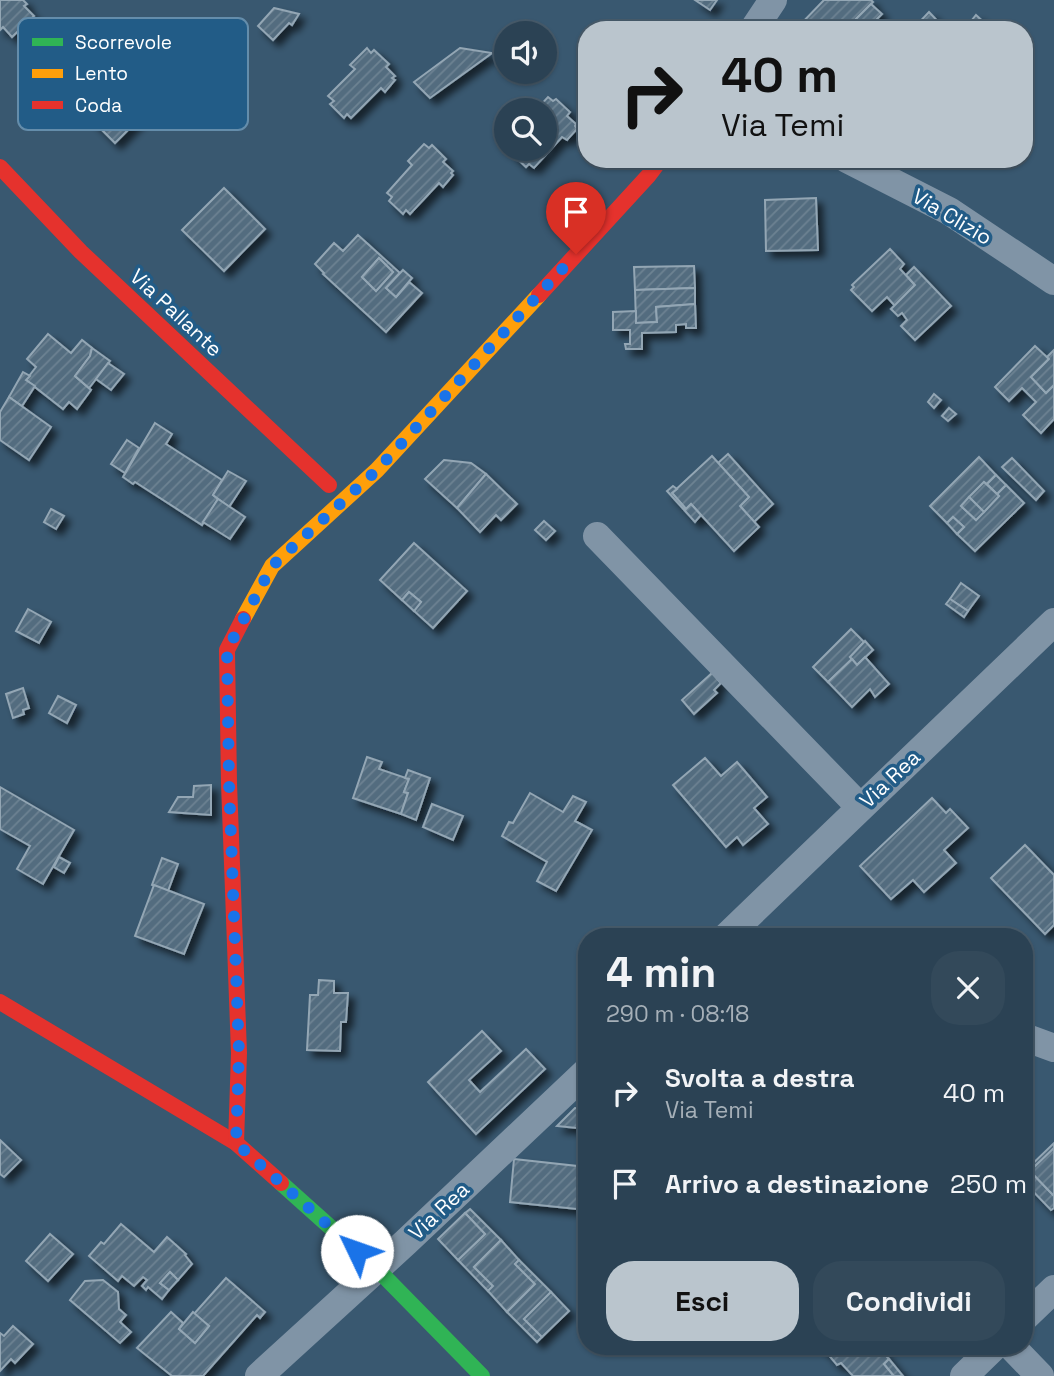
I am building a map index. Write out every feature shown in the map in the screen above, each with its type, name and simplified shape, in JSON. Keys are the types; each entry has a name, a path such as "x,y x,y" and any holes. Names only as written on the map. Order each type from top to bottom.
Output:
{"street":[{"path":"759,21 773,0"},
{"name":"Via Pallante","path":"0,167 81,253 329,485"},
{"path":"236,1143 239,1053 227,650 272,566 377,470 654,168"},
{"name":"Via Clizio","path":"864,168 948,211 1054,281"},
{"path":"597,536 860,807"},
{"name":"Via Rea","path":"735,928 1054,622"},
{"path":"0,1002 236,1143 377,1269 482,1376"},
{"path":"1033,1040 1054,1048"},
{"name":"Via Rea","path":"259,1376 578,1080"},
{"path":"1033,1309 1054,1289"},
{"path":"964,1376 986,1355"},
{"path":"1020,1355 1040,1376"}],"building":[{"path":"0,0 23,0 27,4 24,6 34,16 18,18 18,31 12,37 3,27 0,30"},
{"path":"695,0 717,0 710,10"},
{"path":"824,0 873,2 854,21 804,21"},
{"path":"871,4 882,14 875,21 854,21"},
{"path":"274,8 299,14 292,25 289,23 273,40 258,26"},
{"path":"929,12 938,21 920,21"},
{"path":"976,15 982,21 971,21"},
{"path":"367,48 371,53 374,50 389,64 386,67 395,76 392,78 395,80 385,92 381,88 351,118 347,114 344,118 330,104 334,101 328,96 355,69 350,65"},
{"path":"460,48 492,53 430,98 414,82"},
{"path":"557,100 570,112 567,116 576,124 577,129 567,140 562,137 557,143"},
{"path":"102,130 128,130 115,143"},
{"path":"424,144 429,148 432,145 446,159 443,162 453,171 453,175 443,187 439,183 410,214 406,210 403,214 389,201 392,197 387,193 412,165 408,161"},
{"path":"520,161 540,161 534,168 529,164 526,167"},
{"path":"224,188 265,229 224,271 182,230"},
{"path":"816,198 818,250 766,251 765,200"},
{"path":"358,235 400,273 386,288 396,297 409,282 422,293 386,332 315,264 334,243 343,251","holes":["379,258 393,272 376,291 362,277"]},
{"path":"890,249 904,264 900,269 915,285 895,306 887,297 872,311 851,290 854,287 852,285"},
{"path":"379,258 393,272 376,291 362,277"},
{"path":"694,266 695,288 635,290 634,267"},
{"path":"914,267 951,306 915,340 901,326 907,320 902,313 898,316 891,309 915,285 906,275"},
{"path":"403,270 412,278 396,297 386,288"},
{"path":"695,288 695,304 656,307 657,322 636,323 635,290"},
{"path":"695,304 696,328 686,328 686,324 676,325 676,332 642,333 642,349 626,349 625,344 630,344 630,330 613,330 613,312 636,311 636,323 657,322 656,307"},
{"path":"48,334 71,353 82,340 92,348 90,356 75,376 91,390 77,409 69,402 63,409 26,380 36,367 27,359"},
{"path":"1035,346 1049,359 1031,377 1046,393 1054,385 1054,419 1041,433 1023,415 1036,402 1022,388 1009,401 995,387"},
{"path":"92,348 110,361 89,388 75,376 90,356"},
{"path":"1054,350 1054,385 1046,393 1031,377"},
{"path":"108,363 124,374 111,390 96,379"},
{"path":"23,372 30,376 26,380 35,386 22,406 9,397"},
{"path":"934,394 941,400 934,408 928,402"},
{"path":"9,397 51,427 29,460 0,440 0,412"},
{"path":"949,408 956,414 948,421 942,416"},
{"path":"155,423 172,434 166,444 222,480 213,495 218,499 202,525 123,477"},
{"path":"127,440 139,448 125,473 111,464"},
{"path":"728,454 773,504 754,522 740,506 749,497 718,463"},
{"path":"712,456 749,497 740,506 759,527 734,551 691,504 686,509 672,493"},
{"path":"979,457 996,475 987,484 984,482 961,506 976,520 1006,485 1024,503 975,551 957,534 964,527 953,517 947,523 930,506"},
{"path":"1012,458 1044,491 1036,500 1002,467"},
{"path":"444,460 471,463 486,474 457,508 425,479"},
{"path":"228,471 246,481 229,507 213,495"},
{"path":"486,474 517,504 501,520 496,515 480,532 457,508"},
{"path":"996,475 1006,485 997,494 987,484"},
{"path":"984,482 999,496 984,512 969,497"},
{"path":"673,486 677,489 672,493 686,509 691,504 701,515 695,522 667,491"},
{"path":"969,497 984,512 976,520 961,506"},
{"path":"218,499 245,517 230,539 203,522"},
{"path":"51,509 64,516 56,529 44,522"},
{"path":"953,517 964,527 957,534 947,523"},
{"path":"544,521 555,531 546,540 535,530"},
{"path":"414,543 467,591 433,628 414,611 421,602 409,592 402,600 380,580"},
{"path":"961,583 979,596 968,611 950,599"},
{"path":"409,592 421,602 414,611 402,600"},
{"path":"950,599 968,611 964,617 946,604"},
{"path":"28,609 51,622 39,643 16,631"},
{"path":"851,629 864,642 850,657 852,659 828,682 813,667"},
{"path":"865,641 873,650 857,665 850,657"},
{"path":"865,657 889,684 875,697 870,689 852,707 828,682 852,659 857,665"},
{"path":"712,673 721,683 714,690 717,693 694,714 682,700"},
{"path":"23,688 29,708 23,710 24,714 13,718 6,694"},
{"path":"58,696 76,705 67,723 49,713"},
{"path":"367,757 382,762 379,769 409,779 404,792 408,793 401,814 353,798"},
{"path":"705,758 721,776 737,762 767,797 754,808 768,824 743,845 737,837 726,847 673,785"},
{"path":"408,770 430,778 416,820 401,814 408,793 404,792 409,779 405,778"},
{"path":"211,785 211,815 169,812 178,797 193,797 194,786"},
{"path":"0,787 74,830 43,884 17,869 30,846 0,829"},
{"path":"530,793 563,812 573,796 586,802 575,821 592,830 556,891 537,881 547,862 502,836 509,822 513,823"},
{"path":"932,798 946,813 950,809 968,828 944,850 956,863 924,892 913,880 891,899 860,866"},
{"path":"432,804 463,816 453,840 423,827"},
{"path":"1025,845 1054,875 1054,925 1045,934 991,878"},
{"path":"59,857 70,863 64,873 54,867"},
{"path":"162,858 178,864 168,891 152,885"},
{"path":"154,885 204,904 184,954 135,936"},
{"path":"319,980 334,981 334,993 348,993 346,1022 341,1022 340,1051 307,1050 310,995 318,995"},
{"path":"482,1031 501,1051 469,1080 480,1092 526,1049 545,1069 476,1134 428,1082"},
{"path":"575,1108 578,1109 578,1128 557,1126"},
{"path":"0,1140 21,1160 4,1177 0,1174"},
{"path":"1054,1143 1054,1148 1033,1168 1033,1163"},
{"path":"1054,1148 1054,1196 1033,1174 1033,1168"},
{"path":"514,1159 578,1166 578,1209 510,1202"},
{"path":"1033,1174 1054,1196 1054,1208 1051,1210 1033,1191"},
{"path":"470,1209 501,1240 474,1267 493,1286 488,1291 458,1260 485,1234 465,1213"},
{"path":"465,1213 485,1234 458,1260 438,1239"},
{"path":"121,1224 154,1252 167,1237 186,1254 192,1264 178,1280 170,1272 160,1283 169,1290 162,1299 148,1287 146,1290 142,1286 147,1280 143,1277 134,1286 122,1276 118,1281 89,1256 101,1242 104,1244"},
{"path":"50,1234 73,1254 48,1281 26,1261"},
{"path":"501,1240 519,1260 515,1264 535,1284 507,1312 488,1291 493,1286 474,1267"},
{"path":"519,1260 551,1292 524,1319 542,1337 537,1342 507,1312 535,1284 515,1264"},
{"path":"170,1272 178,1280 169,1290 160,1283"},
{"path":"226,1278 265,1312 260,1318 257,1315 203,1376 172,1376 137,1348 171,1312 183,1323 179,1329 195,1343 209,1326 194,1314"},
{"path":"103,1280 118,1292 119,1309 126,1315 120,1322 131,1332 120,1343 70,1300 85,1281"},
{"path":"551,1292 569,1311 542,1337 524,1319"},
{"path":"193,1312 209,1326 195,1343 179,1329"},
{"path":"13,1326 33,1344 15,1363 11,1359 0,1371 0,1333 4,1336"},
{"path":"829,1355 885,1355 889,1359 884,1364 894,1376 853,1376 841,1363 837,1365"},
{"path":"889,1359 903,1376 894,1376 884,1364"}],"traffic: fast":[{"path":"281,1183 377,1269 482,1376"}],"traffic: slow":[{"path":"243,619 272,566 377,470 539,295"}],"traffic: jam":[{"path":"0,167 81,252 329,485"},
{"path":"539,295 654,168"},
{"path":"236,1143 239,1053 227,650 243,619"},
{"path":"0,1002 236,1143 281,1183"}],"route":[{"path":"357,1251 236,1143 239,1053 227,650 272,566 377,470 576,254"}]}
